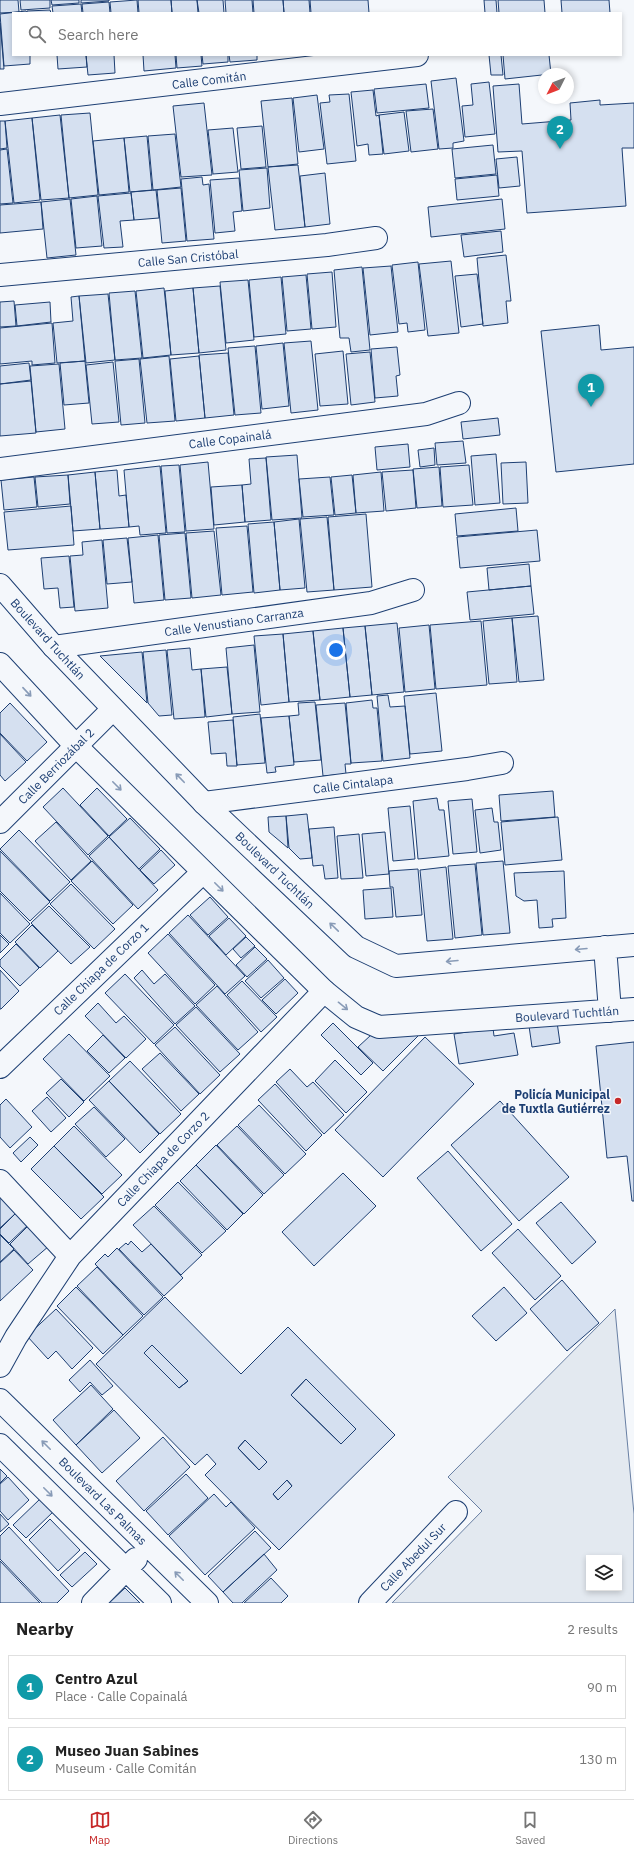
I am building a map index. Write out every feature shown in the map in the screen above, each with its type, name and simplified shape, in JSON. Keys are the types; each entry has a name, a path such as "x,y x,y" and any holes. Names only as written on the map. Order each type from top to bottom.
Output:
{"street":[{"name":"Calle Comitán","path":"0,104 408,56"},
{"name":"Calle San Cristóbal","path":"0,276 328,245 376,238"},
{"name":"Calle Copainalá","path":"0,469 426,414 459,403"},
{"name":"Boulevard Tuchtlán","path":"0,586 54,647 204,803 356,947 396,966 634,945"},
{"name":"Calle Venustiano Carranza","path":"54,647 371,603 413,590"},
{"name":"Boulevard Tuchtlán","path":"0,664 76,746 203,872 324,991 356,1017 379,1027 634,1009"},
{"name":"Calle Berriozábal 2","path":"0,822 113,709"},
{"name":"Calle Cintalapa","path":"204,803 467,769 502,763"},
{"name":"Calle Chiapa de Corzo 1","path":"0,1067 203,872"},
{"path":"605,947 610,1011"},
{"name":"Calle Chiapa de Corzo 2","path":"0,1366 16,1337 70,1256 324,991"},
{"path":"0,1181 70,1256"},
{"name":"Boulevard Las Palmas","path":"0,1400 207,1603"},
{"path":"0,1445 160,1603"},
{"name":"Calle Abedul Sur","path":"370,1603 456,1512"},
{"path":"94,1603 148,1546"}],"shaded area":[{"path":"615,1309 634,1514 634,1603 392,1603 482,1511 448,1477"}],"building":[{"path":"0,0 18,0 19,12 0,13"},
{"path":"20,0 50,0 50,8 21,10"},
{"path":"51,0 79,0 79,3 52,5"},
{"path":"81,0 109,0 109,1 81,3"},
{"path":"137,0 138,12 111,12 110,2"},
{"path":"138,0 171,0 172,12 139,12"},
{"path":"171,0 197,0 198,12 172,12"},
{"path":"197,0 223,0 224,12 199,12"},
{"path":"225,0 252,0 253,12 226,12"},
{"path":"253,0 283,0 284,12 254,12"},
{"path":"283,0 309,0 310,12 284,12"},
{"path":"310,0 368,0 369,12 311,12"},
{"path":"484,0 496,0 497,12 485,12"},
{"path":"498,0 544,0 545,12 499,12"},
{"path":"561,0 609,0 610,12 562,12"},
{"path":"109,2 110,12 83,12 82,4"},
{"path":"81,4 82,12 53,12 52,6"},
{"path":"50,10 51,12 27,12"},
{"path":"12,13 12,56 30,56 30,64 4,66 0,14"},
{"path":"0,23 4,69 0,69"},
{"path":"57,56 86,56 87,67 58,69"},
{"path":"86,56 114,56 115,73 88,75"},
{"path":"143,56 175,56 176,68 144,71"},
{"path":"176,56 201,56 202,66 177,68"},
{"path":"202,56 228,56 228,62 203,64"},
{"path":"229,56 257,56 257,60 230,62"},
{"path":"489,56 501,56 503,75 491,75"},
{"path":"503,56 549,56 550,68 538,68 538,75 505,79"},
{"path":"456,78 464,141 453,143 453,148 439,149 431,81"},
{"path":"489,82 495,134 465,137 462,106 473,105 471,84"},
{"path":"426,84 429,108 377,113 374,89"},
{"path":"519,84 522,124 571,120 570,104 574,104 574,103 600,100 600,105 634,103 634,148 622,148 626,206 527,213 522,151 498,152 493,86"},
{"path":"373,90 376,116 379,115 383,154 369,155 368,144 357,146 351,92"},
{"path":"349,94 356,161 327,164 320,103 330,102 329,95"},
{"path":"317,95 324,149 299,152 293,98"},
{"path":"292,98 298,164 268,167 261,101"},
{"path":"204,103 212,175 181,177 173,106"},
{"path":"433,109 438,149 411,152 406,111"},
{"path":"404,112 409,151 384,154 379,115"},
{"path":"90,113 98,195 69,198 61,115"},
{"path":"60,115 69,198 41,200 32,118"},
{"path":"32,118 40,200 14,203 5,121"},
{"path":"0,121 5,121 7,148 0,149"},
{"path":"262,126 266,167 241,169 237,128"},
{"path":"233,128 238,172 213,174 208,130"},
{"path":"175,134 181,187 153,190 148,136"},
{"path":"147,136 152,190 130,192 124,138"},
{"path":"124,138 129,192 99,195 93,141"},
{"path":"493,145 496,174 455,178 452,149"},
{"path":"7,149 13,203 0,204 0,150"},
{"path":"517,157 520,186 499,188 496,159"},
{"path":"298,165 305,227 275,230 268,167"},
{"path":"267,168 270,208 243,211 239,170"},
{"path":"325,173 330,224 305,227 300,176"},
{"path":"497,175 499,196 457,200 455,179"},
{"path":"202,177 203,185 209,184 214,239 187,241 181,179"},
{"path":"239,178 242,211 233,212 235,231 215,233 210,180"},
{"path":"181,188 186,241 162,243 157,190"},
{"path":"156,190 159,218 134,220 131,192"},
{"path":"131,193 134,220 120,221 123,247 104,248 98,196"},
{"path":"97,196 102,246 76,248 71,199"},
{"path":"70,199 76,255 47,258 41,202"},
{"path":"502,199 505,229 431,237 428,207"},
{"path":"41,202 43,229 0,233 0,205"},
{"path":"501,231 503,252 464,257 461,235"},
{"path":"506,255 511,301 506,301 508,323 483,326 477,258"},
{"path":"451,261 459,333 428,336 419,264"},
{"path":"418,262 425,330 408,332 407,323 399,324 392,265"},
{"path":"391,266 398,332 370,335 363,268"},
{"path":"362,267 370,350 351,352 349,338 340,338 334,270"},
{"path":"332,272 336,327 312,329 307,274"},
{"path":"477,274 483,324 461,327 455,276"},
{"path":"306,275 311,329 287,331 282,277"},
{"path":"281,277 286,334 254,337 249,280"},
{"path":"248,280 254,340 226,343 220,282"},
{"path":"220,286 226,350 199,353 193,288"},
{"path":"164,288 171,355 143,358 136,291"},
{"path":"193,288 199,353 171,355 165,291"},
{"path":"135,291 142,358 115,360 109,293"},
{"path":"108,294 115,360 86,363 79,296"},
{"path":"79,296 85,361 57,363 53,323 73,321 71,297"},
{"path":"14,301 16,326 0,327 0,302"},
{"path":"50,302 51,322 17,326 15,305"},
{"path":"52,323 55,363 32,365 32,361 0,364 0,328"},
{"path":"599,325 601,350 634,347 634,464 556,472 541,331"},
{"path":"311,341 318,410 291,413 284,343"},
{"path":"283,343 289,406 262,409 256,346"},
{"path":"255,346 261,413 235,415 228,348"},
{"path":"397,347 400,375 396,376 398,396 375,398 371,349"},
{"path":"343,351 348,404 320,406 315,354"},
{"path":"370,352 375,402 351,405 346,354"},
{"path":"228,353 234,415 205,418 199,355"},
{"path":"169,356 175,421 147,423 140,359"},
{"path":"199,356 205,418 176,421 170,359"},
{"path":"139,359 145,423 121,425 115,361"},
{"path":"85,361 89,403 64,405 60,363"},
{"path":"113,362 119,422 92,424 86,365"},
{"path":"29,363 31,380 0,384 0,366"},
{"path":"59,364 65,429 36,432 30,366"},
{"path":"31,381 36,433 0,436 0,384"},
{"path":"498,418 500,435 463,439 461,422"},
{"path":"463,441 466,463 437,465 435,443"},
{"path":"408,444 410,467 377,470 375,447"},
{"path":"434,448 435,465 420,467 418,450"},
{"path":"496,454 500,503 475,505 471,456"},
{"path":"297,455 302,518 272,520 266,457"},
{"path":"266,458 271,520 245,522 242,485 251,484 249,459"},
{"path":"208,462 214,529 186,531 180,465"},
{"path":"526,462 528,503 503,504 501,463"},
{"path":"179,465 185,532 167,533 161,466"},
{"path":"469,465 473,505 443,507 440,467"},
{"path":"160,466 166,533 140,535 139,526 129,527 124,470"},
{"path":"439,467 442,506 417,508 413,469"},
{"path":"117,470 119,496 126,495 129,527 100,529 95,472"},
{"path":"413,470 416,508 386,511 382,472"},
{"path":"95,472 100,529 73,531 68,475"},
{"path":"381,472 384,511 356,513 353,475"},
{"path":"68,475 70,504 38,507 35,477"},
{"path":"352,475 356,513 335,515 331,477"},
{"path":"34,477 37,507 4,510 1,480"},
{"path":"330,477 334,515 303,517 299,479"},
{"path":"242,485 245,522 214,525 211,487"},
{"path":"71,506 74,545 8,550 4,512"},
{"path":"516,508 518,531 457,536 455,514"},
{"path":"366,514 372,587 334,590 328,517"},
{"path":"327,517 334,590 307,592 300,519"},
{"path":"299,519 305,588 280,590 274,522"},
{"path":"274,522 280,590 254,593 248,524"},
{"path":"247,526 253,592 222,595 216,528"},
{"path":"537,530 540,561 460,568 457,537"},
{"path":"214,531 221,595 192,598 186,533"},
{"path":"185,533 191,598 165,600 159,535"},
{"path":"158,535 164,600 134,603 128,538"},
{"path":"127,538 132,582 107,584 103,540"},
{"path":"102,540 108,608 75,611 70,556 83,555 82,542"},
{"path":"69,556 74,607 60,608 58,588 44,589 41,558"},
{"path":"529,564 531,586 489,590 487,568"},
{"path":"531,586 534,614 470,620 467,592"},
{"path":"538,616 544,680 519,682 512,618"},
{"path":"512,618 517,682 489,684 483,621"},
{"path":"481,621 487,685 436,689 430,625"},
{"path":"397,623 404,692 372,695 365,626"},
{"path":"429,625 435,689 405,692 399,628"},
{"path":"365,626 372,695 350,697 343,628"},
{"path":"343,628 350,697 320,700 313,631"},
{"path":"313,631 320,700 289,702 283,634"},
{"path":"283,634 289,702 261,705 254,636"},
{"path":"254,645 260,712 232,714 226,648"},
{"path":"190,648 192,670 201,669 205,717 174,719 167,650"},
{"path":"166,650 172,715 159,716 148,703 143,652"},
{"path":"142,652 147,703 100,656"},
{"path":"227,667 232,714 206,717 201,669"},
{"path":"436,693 442,751 410,754 404,696"},
{"path":"388,695 390,707 405,706 410,758 383,761 377,696"},
{"path":"372,700 373,708 377,708 382,761 351,763 346,703"},
{"path":"315,702 321,760 294,762 289,716 299,715 298,703"},
{"path":"10,703 47,742 27,761 0,733 0,713"},
{"path":"345,703 351,764 345,764 346,774 323,776 316,705"},
{"path":"260,714 265,763 237,765 233,717"},
{"path":"289,716 294,765 275,767 276,772 267,773 261,718"},
{"path":"233,720 237,766 227,766 226,753 211,754 208,722"},
{"path":"0,734 26,762 5,781 0,775"},
{"path":"63,788 108,836 88,855 43,807"},
{"path":"97,788 127,819 109,836 80,805"},
{"path":"553,791 555,817 501,821 499,795"},
{"path":"437,798 439,810 444,810 449,856 418,859 413,801"},
{"path":"472,799 477,852 453,854 448,801"},
{"path":"410,806 415,859 393,861 388,808"},
{"path":"492,808 494,822 498,822 501,850 480,853 475,810"},
{"path":"307,814 312,858 300,859 289,848 286,816"},
{"path":"286,816 288,848 269,832 268,817"},
{"path":"558,817 562,860 505,865 501,822"},
{"path":"130,818 160,849 139,869 109,837"},
{"path":"56,822 91,861 71,880 35,841"},
{"path":"334,827 338,878 325,879 323,865 313,866 309,829"},
{"path":"19,830 70,882 50,901 0,849"},
{"path":"385,832 389,874 366,876 362,834"},
{"path":"359,834 363,878 341,879 337,836"},
{"path":"109,837 158,890 138,909 89,856"},
{"path":"161,850 175,865 154,884 140,870"},
{"path":"0,851 50,902 30,921 0,891"},
{"path":"92,861 133,905 113,924 71,881"},
{"path":"503,861 510,933 483,935 476,863"},
{"path":"475,864 482,935 455,938 448,866"},
{"path":"446,867 453,939 427,941 420,870"},
{"path":"418,869 422,915 396,917 393,887 390,887 389,871"},
{"path":"564,871 566,918 552,919 553,927 539,928 537,900 524,901 516,896 514,873"},
{"path":"71,884 115,929 94,949 50,904"},
{"path":"391,888 393,917 365,919 363,890"},
{"path":"0,893 30,924 10,943 0,933"},
{"path":"210,897 228,917 208,935 190,915"},
{"path":"49,906 90,947 71,964 31,923"},
{"path":"188,915 245,976 225,994 169,933"},
{"path":"229,918 246,936 226,955 209,936"},
{"path":"32,925 58,951 40,968 15,942"},
{"path":"168,934 215,985 195,1004 148,953"},
{"path":"0,935 9,944 0,953"},
{"path":"246,937 255,946 241,958 233,949"},
{"path":"16,944 39,968 20,986 0,966 0,960"},
{"path":"255,947 267,959 247,977 236,965"},
{"path":"268,960 284,978 261,998 245,981"},
{"path":"0,970 19,991 1,1009 0,1009"},
{"path":"142,970 154,984 165,974 195,1006 175,1024 134,978"},
{"path":"125,974 174,1025 154,1044 105,993"},
{"path":"285,979 298,993 276,1014 262,1000"},
{"path":"242,981 277,1017 261,1032 227,995"},
{"path":"217,986 258,1032 238,1050 196,1005"},
{"path":"98,1003 116,1023 124,1016 146,1039 126,1058 85,1016"},
{"path":"196,1007 240,1054 220,1072 176,1025"},
{"path":"557,1022 560,1043 532,1047 529,1026"},
{"path":"333,1023 373,1063 361,1075 321,1035"},
{"path":"175,1027 220,1075 200,1094 155,1045"},
{"path":"493,1028 494,1036 514,1033 518,1055 459,1064 454,1034"},
{"path":"69,1034 110,1076 84,1101 43,1059"},
{"path":"103,1035 125,1058 109,1073 87,1051"},
{"path":"371,1035 419,1035 383,1071 358,1047"},
{"path":"425,1037 474,1084 383,1177 335,1130"},
{"name":"Policía Municipal de Tuxtla Gutiérrez","path":"634,1042 634,1201 632,1201 627,1156 607,1158 596,1046"},
{"path":"160,1053 199,1094 181,1111 142,1069"},
{"path":"335,1060 367,1092 346,1113 315,1081"},
{"path":"130,1061 181,1114 160,1134 109,1081"},
{"path":"290,1069 307,1087 313,1082 344,1115 324,1134 276,1082"},
{"path":"61,1079 84,1102 69,1117 46,1093"},
{"path":"109,1081 159,1134 140,1153 89,1100"},
{"path":"275,1084 322,1135 306,1151 258,1100"},
{"path":"47,1097 66,1118 51,1132 32,1111"},
{"path":"6,1099 32,1127 10,1148 0,1137 0,1105"},
{"path":"500,1101 569,1177 519,1221 451,1145"},
{"path":"259,1105 306,1154 285,1174 238,1125"},
{"path":"94,1107 125,1139 106,1157 75,1124"},
{"path":"74,1126 122,1175 102,1194 54,1146"},
{"path":"237,1126 284,1175 264,1194 217,1145"},
{"path":"30,1137 38,1145 21,1162 13,1153"},
{"path":"216,1145 263,1195 244,1214 196,1165"},
{"path":"54,1146 104,1197 81,1219 31,1169"},
{"path":"448,1151 512,1224 481,1251 417,1178"},
{"path":"196,1165 243,1214 227,1230 180,1181"},
{"path":"343,1173 376,1206 314,1266 282,1232"},
{"path":"178,1182 226,1231 202,1253 155,1205"},
{"path":"2,1196 17,1212 0,1228 0,1197"},
{"path":"561,1202 596,1242 572,1264 536,1223"},
{"path":"154,1206 202,1255 181,1275 133,1225"},
{"path":"17,1212 29,1224 9,1243 0,1234 0,1229"},
{"path":"29,1225 49,1246 28,1264 10,1244"},
{"path":"518,1229 561,1276 535,1300 492,1253"},
{"path":"0,1235 14,1249 0,1262"},
{"path":"131,1241 142,1252 151,1244 183,1278 164,1296 119,1249 126,1243 128,1245"},
{"path":"117,1248 163,1297 144,1315 95,1264 105,1254 108,1257"},
{"path":"14,1250 33,1270 0,1301 0,1263"},
{"path":"97,1267 143,1316 123,1335 77,1286"},
{"path":"562,1280 599,1323 567,1351 530,1309"},
{"path":"76,1287 123,1335 103,1354 57,1306"},
{"path":"504,1287 527,1313 496,1341 472,1316"},
{"path":"165,1297 241,1374 288,1327 395,1435 279,1550 205,1475 216,1464 207,1454 195,1465 96,1364","holes":["152,1345 188,1381 179,1388 144,1353","306,1379 356,1429 341,1444 291,1395","245,1440 267,1462 259,1470 238,1448","287,1480 292,1486 278,1500 273,1494"]},
{"path":"56,1309 93,1348 72,1369 56,1351 48,1359 27,1336"},
{"path":"152,1345 188,1381 179,1388 144,1353"},
{"path":"90,1360 113,1386 102,1395 90,1382 80,1392 69,1380"},
{"path":"306,1379 356,1429 341,1444 291,1395"},
{"path":"91,1385 113,1409 76,1445 53,1420"},
{"path":"114,1410 140,1438 102,1473 76,1445"},
{"path":"163,1437 190,1467 144,1511 116,1481"},
{"path":"245,1440 267,1462 259,1470 238,1448"},
{"path":"0,1469 7,1476 0,1483"},
{"path":"186,1474 208,1498 168,1535 146,1511"},
{"path":"8,1477 29,1500 8,1520 0,1511 0,1484"},
{"path":"287,1480 292,1486 278,1500 273,1494"},
{"path":"214,1494 226,1507 231,1502 255,1528 205,1575 169,1536"},
{"path":"41,1498 54,1511 26,1538 13,1525"},
{"path":"0,1514 9,1524 0,1532"},
{"path":"50,1519 80,1550 58,1571 29,1540"},
{"path":"9,1527 69,1591 57,1603 42,1603 0,1559 0,1536"},
{"path":"255,1531 271,1548 223,1592 208,1576"},
{"path":"85,1552 97,1564 72,1587 60,1575"},
{"path":"264,1554 277,1570 242,1603 233,1603 223,1592"},
{"path":"0,1561 40,1603 0,1603"},
{"path":"271,1578 288,1596 281,1603 244,1603"},
{"path":"125,1588 140,1603 109,1603"}],"place":[{"name":"Museo Juan Sabines","path":"560,149"},
{"name":"Centro Azul","path":"591,407"},
{"name":"Policía Municipal de Tuxtla Gutiérrez","path":"618,1101"}]}
